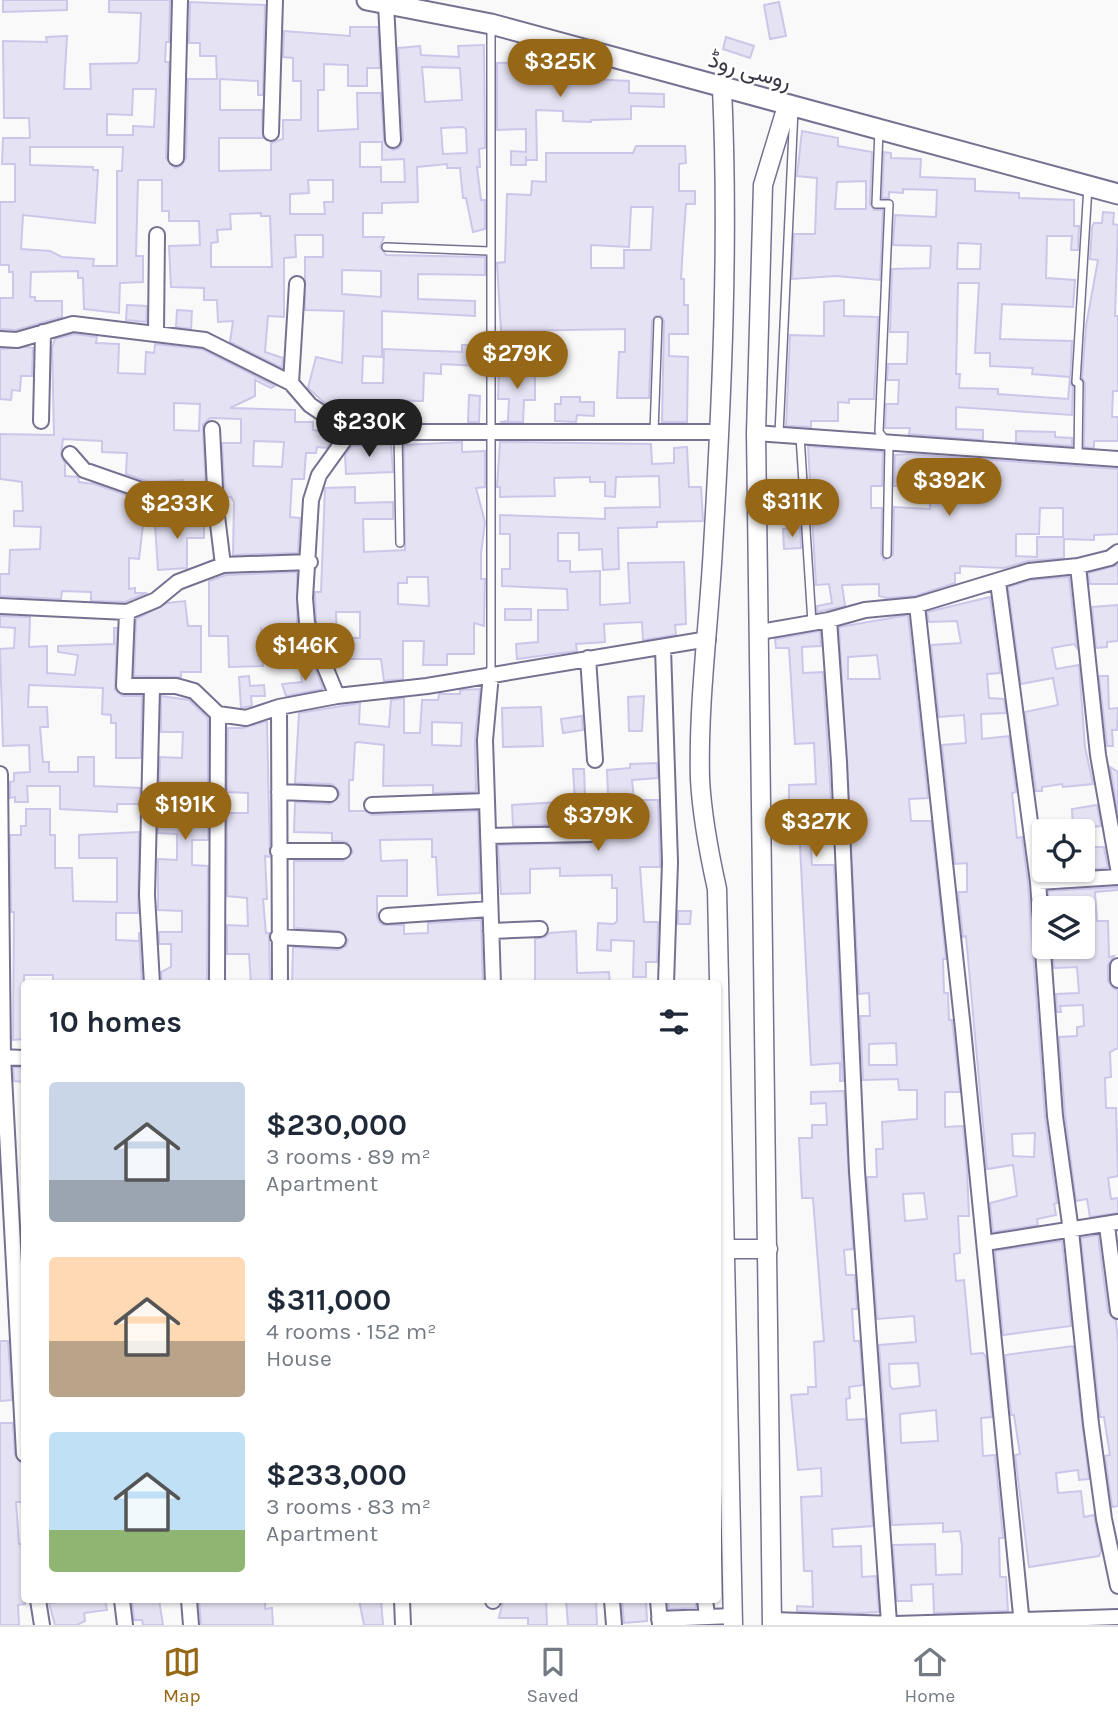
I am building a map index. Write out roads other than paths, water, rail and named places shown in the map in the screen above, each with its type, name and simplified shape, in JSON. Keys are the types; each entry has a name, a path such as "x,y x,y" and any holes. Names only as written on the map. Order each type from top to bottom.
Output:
{"main road":[{"name":"روسی روڈ","path":"377,2 491,24 1118,194"}],"street":[{"path":"176,158 180,0"},
{"path":"271,133 275,0"},
{"path":"377,2 393,140"},
{"path":"719,980 717,889 705,834 701,782 701,721 719,432 726,165 722,88"},
{"path":"791,107 763,185 756,433 772,1623 1022,1623 1118,1617"},
{"path":"156,332 157,235"},
{"path":"291,383 297,284"},
{"path":"0,339 17,341 73,324 156,332 205,341 291,383 310,405 350,432 719,432"},
{"path":"41,421 43,332"},
{"path":"212,429 216,508 223,565"},
{"path":"337,696 307,623 305,598 310,562 311,500 319,475 350,432"},
{"path":"756,433 889,445 1118,459"},
{"path":"70,454 84,470 167,499 216,508"},
{"path":"760,632 829,621 865,610 917,605 1029,571 1077,566 1110,558 1118,552"},
{"path":"0,606 127,612 156,600 178,582 223,565 310,562"},
{"path":"1077,566 1098,755 1118,868"},
{"path":"998,582 1032,836"},
{"path":"917,605 985,1243 1022,1623"},
{"path":"127,612 123,685 176,686 194,691 218,714 246,718 279,707 337,696 428,686 708,639"},
{"path":"829,621 858,1171 893,1624"},
{"path":"663,648 670,862 666,980"},
{"path":"588,658 595,760"},
{"path":"491,674 485,740 493,980"},
{"path":"152,687 147,895 152,980"},
{"path":"279,707 280,980"},
{"path":"217,980 218,714"},
{"path":"0,774 1,1057 21,1402"},
{"path":"279,792 330,794"},
{"path":"372,805 486,801"},
{"path":"488,836 591,834"},
{"path":"278,851 343,851"},
{"path":"1095,878 1118,877"},
{"path":"1038,882 1055,1116 1071,1231 1091,1424 1104,1519 1118,1586"},
{"path":"387,916 490,909"},
{"path":"491,931 540,929"},
{"path":"278,937 338,940"},
{"path":"1118,966 1118,980"},
{"path":"1,1057 21,1058"},
{"path":"658,1603 659,1622 707,1615 733,1620 721,1069"},
{"path":"985,1243 1113,1224 1118,1311"},
{"path":"725,1249 768,1249"},
{"path":"38,1603 42,1625"},
{"path":"122,1603 125,1625"},
{"path":"190,1603 191,1625"},
{"path":"402,1603 403,1625"},
{"path":"612,1603 614,1625"},
{"path":"705,1603 707,1615"}],"lane":[{"path":"491,24 491,674"},
{"path":"779,434 791,107"},
{"path":"880,130 877,204 889,204 879,432 889,445 887,554"},
{"path":"1078,456 1079,383 1076,382 1088,186"},
{"path":"386,247 489,251"},
{"path":"654,433 658,321"},
{"path":"398,432 400,543"},
{"path":"800,436 812,623"}]}
